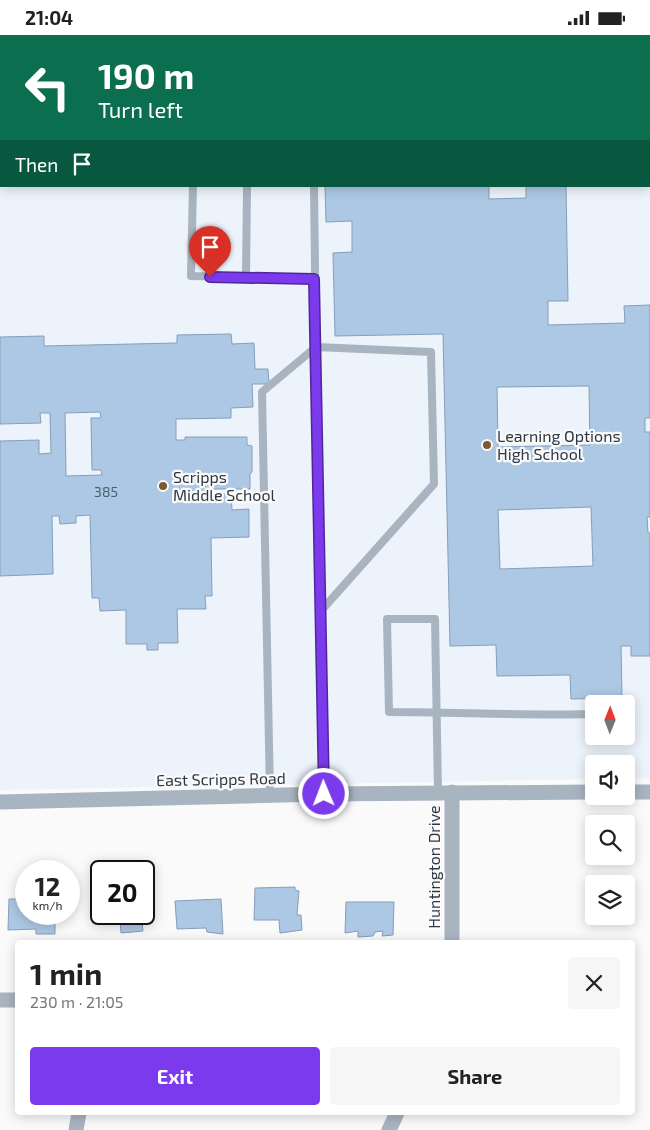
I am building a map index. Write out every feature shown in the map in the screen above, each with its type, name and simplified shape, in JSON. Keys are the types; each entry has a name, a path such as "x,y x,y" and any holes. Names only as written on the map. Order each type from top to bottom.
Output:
{"street":[{"name":"Huntington Drive","path":"445,792 452,940"},
{"name":"East Scripps Road","path":"0,802 324,794 585,792"},
{"path":"635,792 650,792"},
{"path":"0,1000 15,1000"},
{"path":"76,1130 80,1115"},
{"path":"390,1130 396,1115"}],"lane":[{"path":"192,187 191,276 314,279"},
{"path":"246,277 247,187"},
{"path":"314,187 314,279 324,794"},
{"path":"270,795 262,393 316,347 431,352 434,483 320,612"},
{"path":"445,792 436,712 435,619 387,619 389,712 436,712 525,716 585,715"}],"shaded area":[{"path":"0,187 650,187 650,778 635,779 635,755 585,755 585,779 0,790"}],"building":[{"path":"325,187 489,187 489,199 526,198 526,187 566,187 568,301 548,301 548,325 625,323 624,306 650,305 650,418 645,418 645,432 650,432 650,517 647,517 648,533 650,533 650,656 631,656 631,646 621,646 622,695 585,695 585,699 571,699 570,675 497,676 496,645 450,646 443,334 335,336 333,253 352,252 352,221 326,222","holes":["589,386 590,445 498,447 497,387","591,507 593,566 500,569 498,510"]},
{"name":"Scripps Middle School","path":"231,334 232,344 254,343 255,369 268,369 269,384 252,384 253,407 231,408 231,418 176,419 176,440 185,440 185,437 247,437 247,445 252,446 250,489 212,489 211,494 231,494 232,510 249,509 249,537 211,538 212,596 205,596 206,609 177,609 178,643 158,643 158,650 147,650 147,644 126,644 126,610 100,611 99,598 92,598 90,515 76,516 76,523 60,524 59,516 52,516 53,574 0,576 0,441 39,440 39,454 51,453 50,413 40,413 41,423 0,424 0,337 44,336 44,346 177,343 177,335","holes":["100,412 101,418 91,418 92,470 101,470 102,475 66,476 65,413"]},
{"path":"295,887 295,890 299,891 297,915 301,915 302,930 280,933 279,920 254,920 255,888"},
{"path":"9,899 15,899 15,925 55,925 55,934 36,934 36,929 8,930"},
{"path":"221,899 223,934 207,932 206,928 177,929 175,901"},
{"path":"346,902 394,902 393,935 382,936 383,931 375,932 373,936 358,937 358,931 345,933"},
{"path":"120,925 142,925 143,931 121,933"}],"place":[{"name":"Learning Options High School","path":"487,445"},
{"name":"Scripps Middle School","path":"163,486"}],"route":[{"path":"210,277 314,279 324,794"}]}
